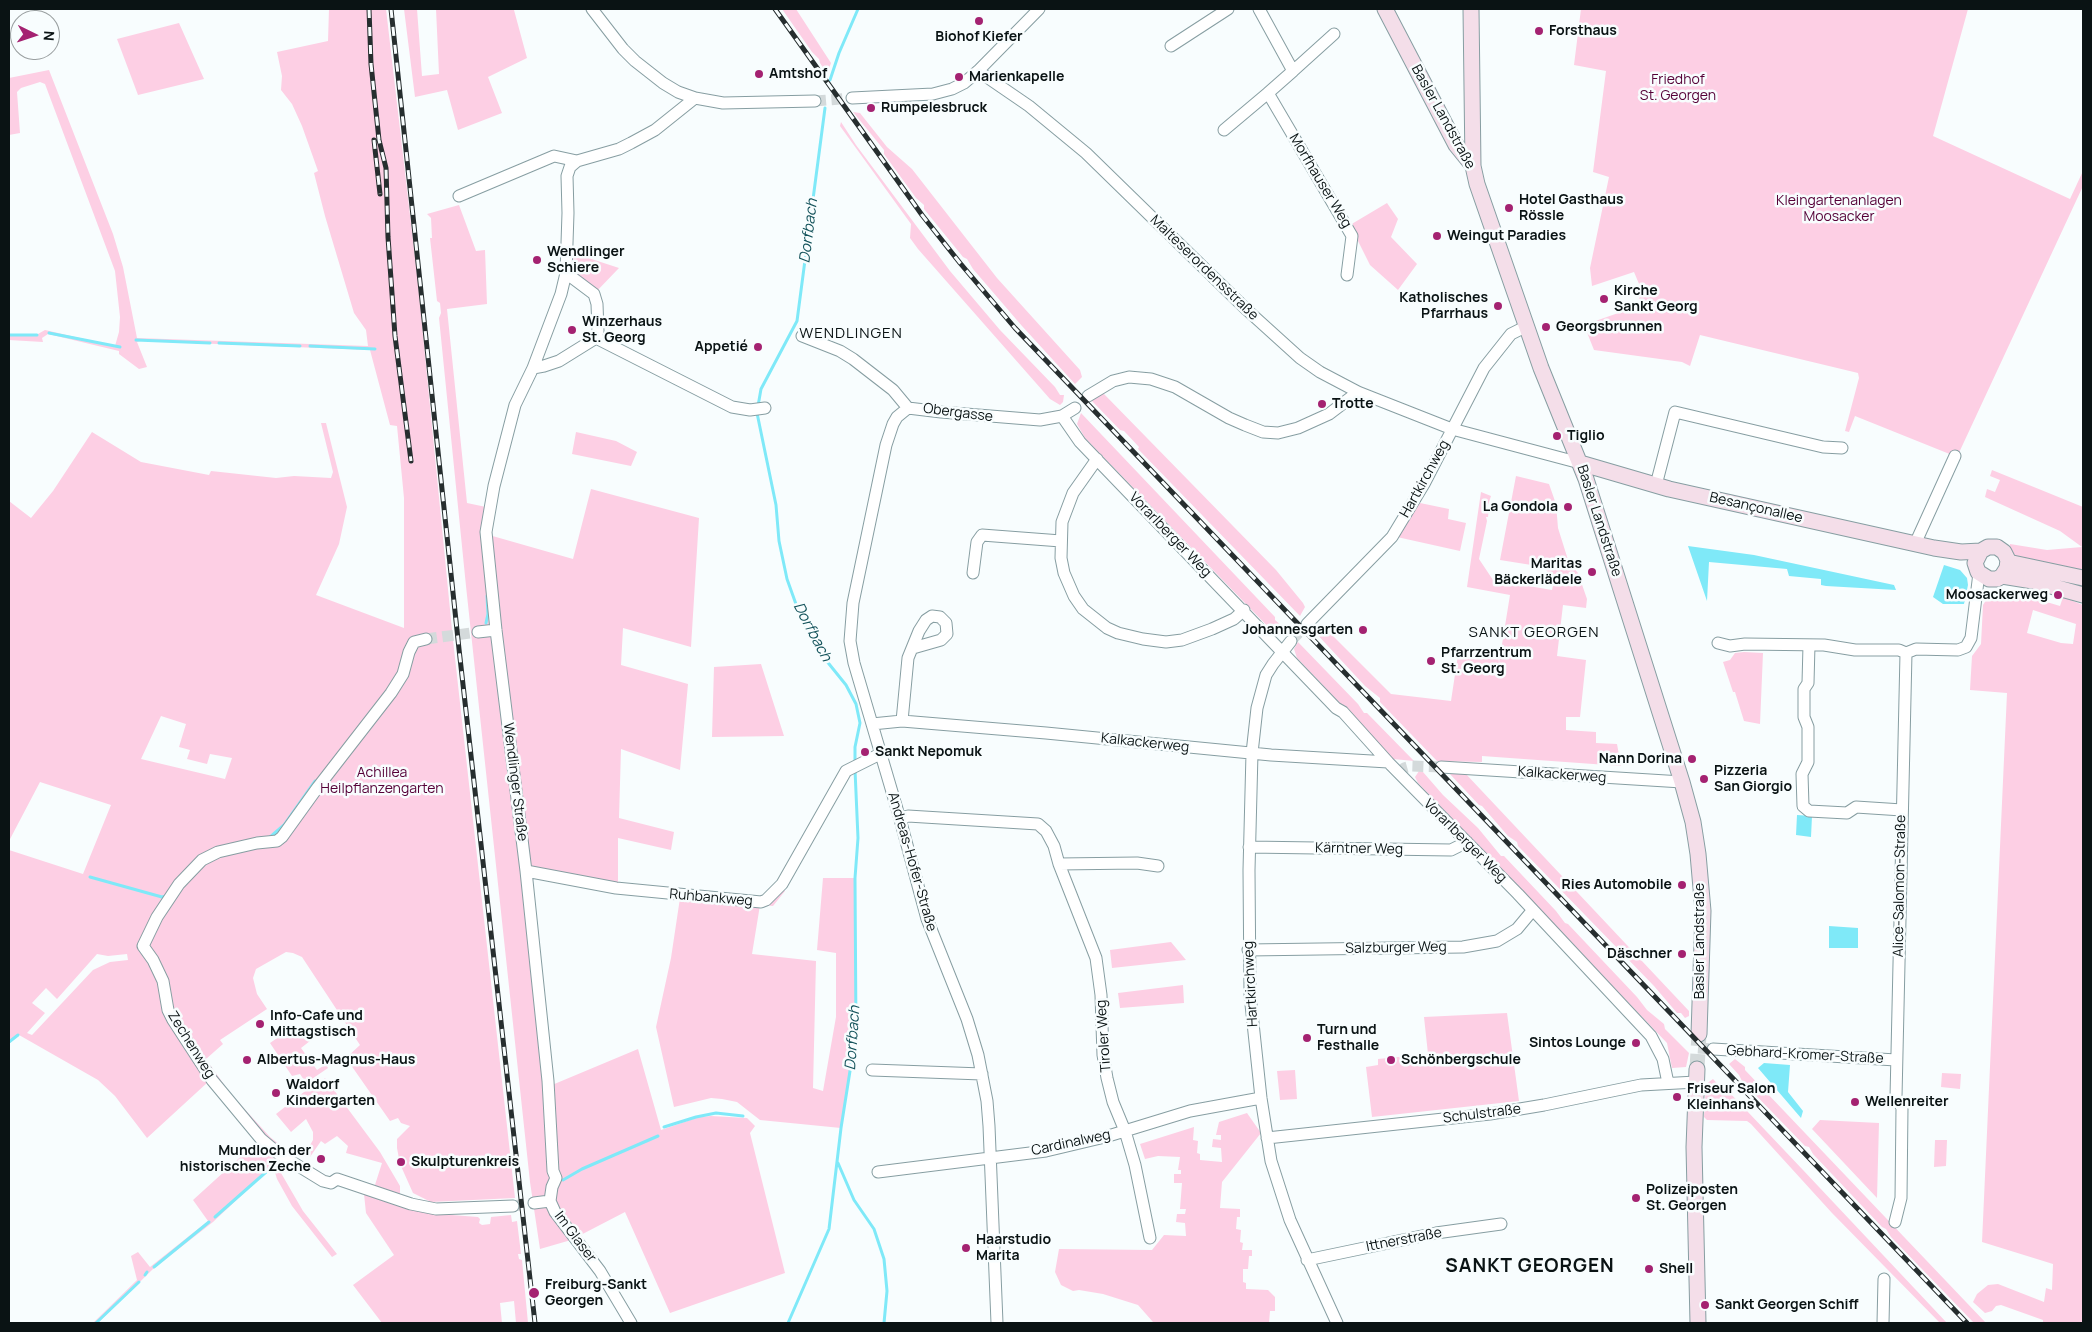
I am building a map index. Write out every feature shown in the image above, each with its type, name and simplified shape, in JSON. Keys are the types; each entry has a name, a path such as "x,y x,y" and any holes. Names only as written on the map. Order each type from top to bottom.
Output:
{"street":[{"path":"852,98 933,94 952,89 964,83 978,71 1039,9"},
{"path":"1172,46 1228,9"},
{"path":"1259,9 1293,71"},
{"name":"Basler Landstraße","path":"1385,9 1456,146 1473,166 1547,384 1580,463 1682,782 1693,822 1703,911 1699,1034"},
{"path":"1471,9 1473,166"},
{"path":"595,10 623,49 647,72 678,92 695,98 723,103 815,101"},
{"path":"1224,130 1334,34"},
{"name":"Malteserordensstraße","path":"978,71 1029,106 1086,153 1206,271 1300,358 1320,372 1358,392 1452,429 1580,463"},
{"name":"Morfhauser Weg","path":"1268,93 1352,236 1347,275"},
{"path":"459,196 554,156 577,161 619,149 655,130 695,98"},
{"name":"Wendlinger Straße","path":"550,1201 552,1187 556,1178 553,1171 548,1081 526,871 496,630 486,532 494,486 515,404 533,368 561,294 566,273 567,176 570,167 577,161"},
{"path":"533,368 559,361 596,338 598,331 597,304 594,294 566,273"},
{"name":"Hartkirchweg","path":"1307,624 1392,537 1424,484 1484,368 1496,350 1511,334 1527,326"},
{"name":"Obergasse","path":"802,336 853,359 893,390 908,408 1040,420 1062,416 1076,408"},
{"path":"596,338 732,407 760,409"},
{"path":"1088,396 1113,381 1129,377 1151,379 1174,386 1237,422 1264,432 1278,433 1298,428 1329,414 1358,392"},
{"name":"Andreas-Hofer-Straße","path":"908,408 893,424 886,445 850,622 850,642 854,663 927,919 967,1019 982,1074 987,1101 997,1323"},
{"path":"1656,485 1675,412 1823,447 1842,448"},
{"name":"Vorarlberger Weg","path":"1062,416 1067,426 1097,459 1343,712 1388,762 1467,842 1651,1036 1663,1058 1668,1083"},
{"path":"1915,544 1955,456"},
{"path":"1097,459 1083,477 1065,510 1060,541 1064,573 1074,596 1092,616 1107,628 1118,633 1153,641 1182,640 1227,622 1244,610"},
{"name":"Besançonallee","path":"1580,463 1656,485 1934,548 1961,552 1981,551 1988,547 1997,548 2006,554 1991,572"},
{"path":"973,573 977,542 982,535 1060,541"},
{"name":"Besançonallee","path":"1934,548 1991,572 2083,595"},
{"path":"1718,644 1730,646 1745,644 1839,646 1854,650 1899,650 1906,653 1916,649 1958,650 1966,647 1971,638 1975,603 1991,572 1976,558 1981,551"},
{"name":"Besançonallee","path":"1991,572 2083,578"},
{"path":"478,632 496,630"},
{"name":"Zechenweg","path":"426,639 414,642 403,674 391,693 282,837 277,841 257,843 218,852 202,860 179,884 157,917 143,946 154,960 163,981 168,1010 173,1020 212,1080 261,1139 278,1154 323,1181 331,1184 336,1179 411,1204 436,1209 514,1206"},
{"name":"Hartkirchweg","path":"1291,641 1266,675 1262,688 1252,753 1248,950 1250,995 1261,1098 1267,1138 1278,1185 1307,1260 1337,1323"},
{"path":"1809,645 1808,683 1804,689 1804,717 1808,727 1808,762 1802,774 1803,806 1809,811 1847,813 1856,808 1902,810"},
{"path":"902,721 908,658 913,648"},
{"name":"Alice-Salomon-Straße","path":"1895,1222 1901,1198 1902,1108 1896,1097 1896,1060 1906,653"},
{"name":"Kalkackerweg","path":"872,724 902,721 1252,753 1388,762"},
{"name":"Ruhbankweg","path":"526,871 616,888 760,902 766,900 782,884 846,771 880,754"},
{"name":"Kalkackerweg","path":"1441,767 1682,782"},
{"name":"Tiroler Weg","path":"900,819 908,816 1038,824 1046,831 1054,846 1059,864 1096,958 1101,995 1103,1055 1107,1078 1113,1102 1125,1131 1135,1164 1150,1238"},
{"name":"Kärntner Weg","path":"1249,847 1451,850 1467,842"},
{"path":"1059,864 1137,863 1158,866"},
{"name":"Salzburger Weg","path":"1248,950 1463,946 1497,941 1517,929 1532,911"},
{"name":"Gebhard-Kromer-Straße","path":"1713,1049 1896,1060"},
{"path":"872,1070 982,1074"},
{"path":"1696,1076 1694,1153 1698,1323"},
{"name":"Schulstraße","path":"1267,1138 1490,1114 1641,1086 1668,1083 1696,1076"},
{"name":"Cardinalweg","path":"878,1172 1046,1151 1088,1142 1190,1111 1261,1098"},
{"path":"534,1204 550,1201"},
{"name":"Im Glaser","path":"550,1201 555,1212 600,1271 631,1323"},
{"name":"Ittnerstraße","path":"1307,1260 1402,1240 1501,1224"},
{"path":"1883,1323 1884,1279"}],"green space":[{"name":"Achillea Heilpflanzengarten","path":"329,9 386,9 418,284 453,640 515,1198 431,1202 413,1193 400,1164 397,1148 397,1139 410,1126 401,1123 398,1118 390,1121 346,1058 360,1045 302,957 286,952 256,969 253,978 257,994 267,1009 220,1040 223,1044 206,1059 230,1093 270,1137 295,1157 330,1178 290,1166 286,1166 281,1173 303,1211 337,1254 332,1257 292,1206 277,1179 273,1166 213,1222 153,1269 98,1323 93,1323 137,1280 131,1256 138,1252 150,1267 208,1221 193,1200 259,1140 208,1082 147,1138 115,1096 98,1080 19,1035 9,1044 9,850 83,874 111,805 40,782 9,841 9,501 31,518 53,491 92,432 141,462 209,475 211,471 276,478 294,476 331,478 333,472 321,423 326,423 347,507 339,544 316,595 404,628 404,498 397,426 390,425 370,350 141,341 137,342 147,367 139,369 119,354 119,351 48,334 42,338 43,342 9,340 9,334 38,334 45,330 115,346 119,332 120,317 115,271 45,84 40,82 21,88 17,92 20,133 9,135 9,78 49,70 113,234 123,267 137,338 368,346 366,330 354,313 325,216 314,173 318,171 292,104 281,90 282,76 277,52 328,41","holes":["161,716 186,724 179,747 190,750 187,759 207,764 210,754 232,758 225,779 141,759","97,954 108,956 127,954 128,960 110,962 93,970 32,1035 27,1033 45,1013 32,1003 46,988 57,999"]},
{"path":"404,9 417,9 422,76 439,74 436,9 517,9 514,10 527,58 488,77 502,113 458,130 447,90 415,97"},
{"path":"782,9 796,9 831,63 827,74 819,59"},
{"path":"1581,9 1968,9 1933,136 2070,199 2083,171 2083,186 1957,457 1855,416 1849,432 1845,431 1859,378 1858,373 1700,335 1690,366 1682,362 1594,350 1584,325 1641,305 1639,299 1642,291 1634,272 1592,286 1590,268 1609,177 1593,172 1606,71 1574,65"},
{"path":"179,23 204,79 138,95 117,39"},
{"path":"853,112 860,113 887,147 912,169 997,278 1080,370 1082,377 1075,384 1022,326 973,269 967,259 963,257 924,209 924,205 916,198 884,154 884,150"},
{"path":"841,122 950,271 1000,330 1055,387 1060,395 1064,395 1063,402 1060,405 1050,399 918,249 910,238 911,224 840,126"},
{"path":"1387,203 1398,219 1391,237 1417,264 1398,290 1370,265 1350,225"},
{"path":"459,205 476,251 485,250 487,304 447,309 467,503 486,507 482,533 573,559 591,489 699,518 691,647 623,628 621,665 688,684 680,770 621,749 619,818 674,832 671,850 618,838 618,884 758,899 782,888 785,891 773,906 760,905 752,954 816,961 813,1088 823,1091 836,1017 836,953 817,950 823,878 855,878 856,1033 841,1128 760,1120 737,1102 722,1099 711,1098 674,1107 656,1027 671,958 680,898 537,878 529,881 552,1085 638,1049 661,1130 699,1117 711,1116 747,1118 755,1126 750,1133 785,1273 670,1313 625,1212 571,1240 540,1249 530,1182 466,586 439,318 441,313 440,303 437,301 430,238 432,238 431,218 427,214"},
{"path":"567,251 619,268 594,294 566,273"},
{"path":"1100,394 1104,394 1276,570 1303,603 1305,607 1300,616 1138,449 1139,447 1124,431 1120,430 1092,401"},
{"path":"1081,413 1275,617 1275,620 1290,633 1275,634 1085,438 1077,424"},
{"path":"576,432 616,441 637,452 631,466 572,454"},
{"path":"1992,470 2083,507 2083,573 2025,562 2009,553 2010,544 2047,550 2082,547 2060,531 1985,497 1987,489 1995,492 2000,480 1990,476"},
{"path":"1516,476 1549,484 1556,504 1558,528 1569,563 1578,573 1587,599 1586,608 1563,605 1557,656 1586,660 1580,717 1566,717 1566,730 1596,732 1596,743 1617,744 1621,766 1482,756 1482,762 1437,761 1380,702 1380,698 1365,686 1314,631 1322,626 1326,629 1391,694 1451,701 1459,648 1498,655 1499,663 1510,595 1467,587 1481,492 1491,496 1487,508 1489,509 1488,517 1486,517 1487,521 1479,559 1493,580 1552,590 1554,581 1544,567 1500,560"},
{"path":"1420,503 1449,509 1448,519 1466,523 1460,551 1397,537"},
{"path":"1990,594 2020,594 2060,606 2063,597 2083,605 2083,1323 2043,1323 2043,1320 2001,1305 1985,1313 1973,1302 1977,1294 1988,1285 1998,1284 2044,1302 2046,1288 2052,1290 2053,1264 1982,1242 2007,693 1970,690 1972,656 1981,644 1983,605","holes":["2033,610 2076,624 2073,644 2061,643 2027,633"]},
{"path":"1298,642 1358,704 1364,713 1367,713 1414,761 1393,759 1297,658 1294,649"},
{"path":"1735,653 1763,653 1760,724 1744,721 1723,662 1730,660"},
{"path":"761,664 784,736 712,737 714,667"},
{"path":"1419,771 1423,772 1443,795 1478,828 1501,856 1504,856 1565,923 1637,997 1647,1010 1664,1024 1665,1029 1689,1053 1686,1067 1672,1068 1667,1043 1418,783 1415,777"},
{"path":"1448,772 1465,773 1689,1011 1689,1016 1685,1018 1681,1013 1677,1013 1654,986"},
{"path":"1171,942 1186,960 1112,968 1110,950"},
{"path":"1183,985 1184,1003 1120,1008 1118,993"},
{"path":"1507,1013 1519,1101 1372,1117 1366,1067 1378,1065 1378,1059 1428,1054 1424,1017"},
{"path":"299,1027 310,1041 301,1048 317,1070 326,1064 328,1068 306,1083 300,1074 292,1076 270,1043 283,1034 285,1036"},
{"path":"1735,1059 1745,1067 1745,1070 1986,1323 1974,1323 1813,1154 1809,1147 1805,1146 1742,1081 1729,1064"},
{"path":"1295,1070 1297,1099 1280,1100 1277,1071"},
{"path":"1942,1073 1961,1074 1960,1089 1941,1087"},
{"path":"325,1078 380,1152 400,1186 400,1195 374,1188 382,1163 346,1153 348,1146 337,1136 325,1144 321,1141 310,1157 303,1152 313,1140 313,1132 306,1119 291,1132 276,1114"},
{"path":"1713,1079 1725,1092 1729,1092 1947,1323 1940,1323 1832,1213 1751,1124 1747,1121 1707,1120 1704,1117 1706,1084"},
{"path":"1247,1113 1261,1133 1222,1182 1220,1208 1240,1209 1240,1217 1237,1217 1236,1229 1241,1230 1240,1242 1243,1243 1242,1250 1252,1250 1252,1256 1249,1256 1248,1269 1243,1269 1243,1282 1246,1283 1246,1289 1268,1290 1275,1297 1275,1311 1270,1311 1269,1323 1153,1322 1138,1305 1103,1294 1079,1290 1073,1291 1061,1285 1055,1272 1059,1249 1152,1250 1164,1235 1186,1236 1185,1223 1176,1222 1177,1214 1185,1214 1186,1209 1180,1209 1182,1183 1174,1183 1174,1174 1181,1174 1181,1170 1178,1170 1180,1157 1158,1156 1145,1159 1140,1144 1194,1127 1193,1140 1198,1141 1197,1153 1200,1154 1200,1160 1222,1162 1221,1148 1212,1147 1213,1139 1221,1140 1221,1135 1216,1135 1219,1122"},
{"path":"1820,1120 1879,1123 1877,1198 1812,1129"},
{"path":"1935,1140 1947,1140 1946,1166 1934,1167"},
{"path":"364,1194 426,1213 478,1217 480,1219 479,1223 482,1225 490,1224 491,1217 511,1215 512,1222 517,1221 521,1254 518,1254 519,1259 522,1260 528,1323 516,1323 514,1301 500,1303 502,1323 382,1323 353,1285 394,1255 366,1213"}],"water":[{"path":"1688,546 1754,555 1894,585 1896,590 1826,586 1821,585 1821,579 1789,576 1787,569 1709,562 1707,601"},
{"path":"1944,565 1960,570 1967,578 1968,585 1964,604 1943,604 1933,597"},
{"path":"1797,815 1812,816 1811,837 1796,835"},
{"path":"1829,926 1858,928 1858,948 1829,948"},
{"path":"1764,1063 1790,1065 1788,1092 1803,1111 1801,1118 1758,1068"}],"waterway":[{"name":"Dorfbach","path":"830,80 839,53 858,9"},
{"name":"Dorfbach","path":"758,406 761,389 797,321 825,108"},
{"path":"49,333 120,347"},
{"path":"9,335 37,335"},
{"path":"136,340 210,343"},
{"path":"219,343 300,346"},
{"path":"310,346 375,349"},
{"name":"Dorfbach","path":"757,413 776,505 779,541 787,579 807,629 821,654 846,685 856,704 860,723 855,747 855,763"},
{"path":"486,623 488,614 487,596"},
{"name":"Dorfbach","path":"788,1323 829,1229 841,1128 856,1033 855,878 858,838 855,770"},
{"path":"269,838 284,825 315,781"},
{"path":"90,877 162,897 166,896"},
{"path":"9,1042 18,1035"},
{"path":"664,1127 716,1113 743,1116"},
{"path":"563,1180 582,1169 658,1136"},
{"name":"Dorfbach","path":"838,1163 854,1200 874,1229 884,1259 887,1291 884,1323"},
{"path":"215,1217 274,1165"},
{"path":"154,1267 209,1222"},
{"path":"96,1323 139,1282"}],"tunnel":[{"path":"815,101 852,98"},
{"path":"1291,641 1307,624"},
{"path":"426,639 478,632"},
{"path":"1399,774 1404,768 1411,766 1441,767"},
{"path":"1697,1069 1699,1034"},
{"path":"1698,1048 1713,1049"},
{"path":"513,1206 534,1203"}],"railway":[{"path":"369,9 371,64 379,140 386,168 388,237 395,336 411,461"},
{"path":"391,9 459,649 535,1323"},
{"path":"775,9 922,215 1015,328 1967,1323"},
{"path":"374,140 380,194"}],"place":[{"name":"Biohof Kiefer","path":"979,21"},
{"name":"Forsthaus","path":"1539,31"},
{"name":"Amtshof","path":"759,74"},
{"name":"Marienkapelle","path":"959,77"},
{"name":"Rumpelesbruck","path":"871,108"},
{"name":"Hotel Gasthaus Rössle","path":"1509,208"},
{"name":"Weingut Paradies","path":"1437,236"},
{"name":"Wendlinger Schiere","path":"537,260"},
{"name":"Kirche Sankt Georg","path":"1604,299"},
{"name":"Katholisches Pfarrhaus","path":"1498,306"},
{"name":"Georgsbrunnen","path":"1546,327"},
{"name":"Winzerhaus St. Georg","path":"572,330"},
{"name":"Appetié","path":"758,347"},
{"name":"Trotte","path":"1322,404"},
{"name":"Tiglio","path":"1557,436"},
{"name":"La Gondola","path":"1568,507"},
{"name":"Maritas Bäckerlädele","path":"1592,572"},
{"name":"Moosackerweg","path":"2058,595"},
{"name":"Johannesgarten","path":"1363,630"},
{"name":"Pfarrzentrum St. Georg","path":"1431,661"},
{"name":"Sankt Nepomuk","path":"865,752"},
{"name":"Nann Dorina","path":"1692,759"},
{"name":"Pizzeria San Giorgio","path":"1704,779"},
{"name":"Ries Automobile","path":"1682,885"},
{"name":"Däschner","path":"1682,954"},
{"name":"Info-Cafe und Mittagstisch","path":"260,1024"},
{"name":"Turn und Festhalle","path":"1307,1038"},
{"name":"Sintos Lounge","path":"1636,1043"},
{"name":"Albertus-Magnus-Haus","path":"247,1060"},
{"name":"Schönbergschule","path":"1391,1060"},
{"name":"Waldorf Kindergarten","path":"276,1093"},
{"name":"Friseur Salon Kleinhans","path":"1677,1097"},
{"name":"Wellenreiter","path":"1855,1102"},
{"name":"Mundloch der historischen Zeche","path":"321,1159"},
{"name":"Skulpturenkreis","path":"401,1162"},
{"name":"Polizeiposten St. Georgen","path":"1636,1198"},
{"name":"Haarstudio Marita","path":"966,1248"},
{"name":"Shell","path":"1649,1269"},
{"name":"Freiburg-Sankt Georgen","path":"534,1293"},
{"name":"Sankt Georgen Schiff","path":"1705,1305"}],"district":[{"name":"WENDLINGEN","path":"851,334"},
{"name":"SANKT GEORGEN","path":"1534,633"},
{"name":"SANKT GEORGEN","path":"1530,1267"}],"park label":[{"name":"Friedhof St. Georgen","path":"1678,88"},
{"name":"Kleingartenanlagen Moosacker","path":"1839,210"}]}
